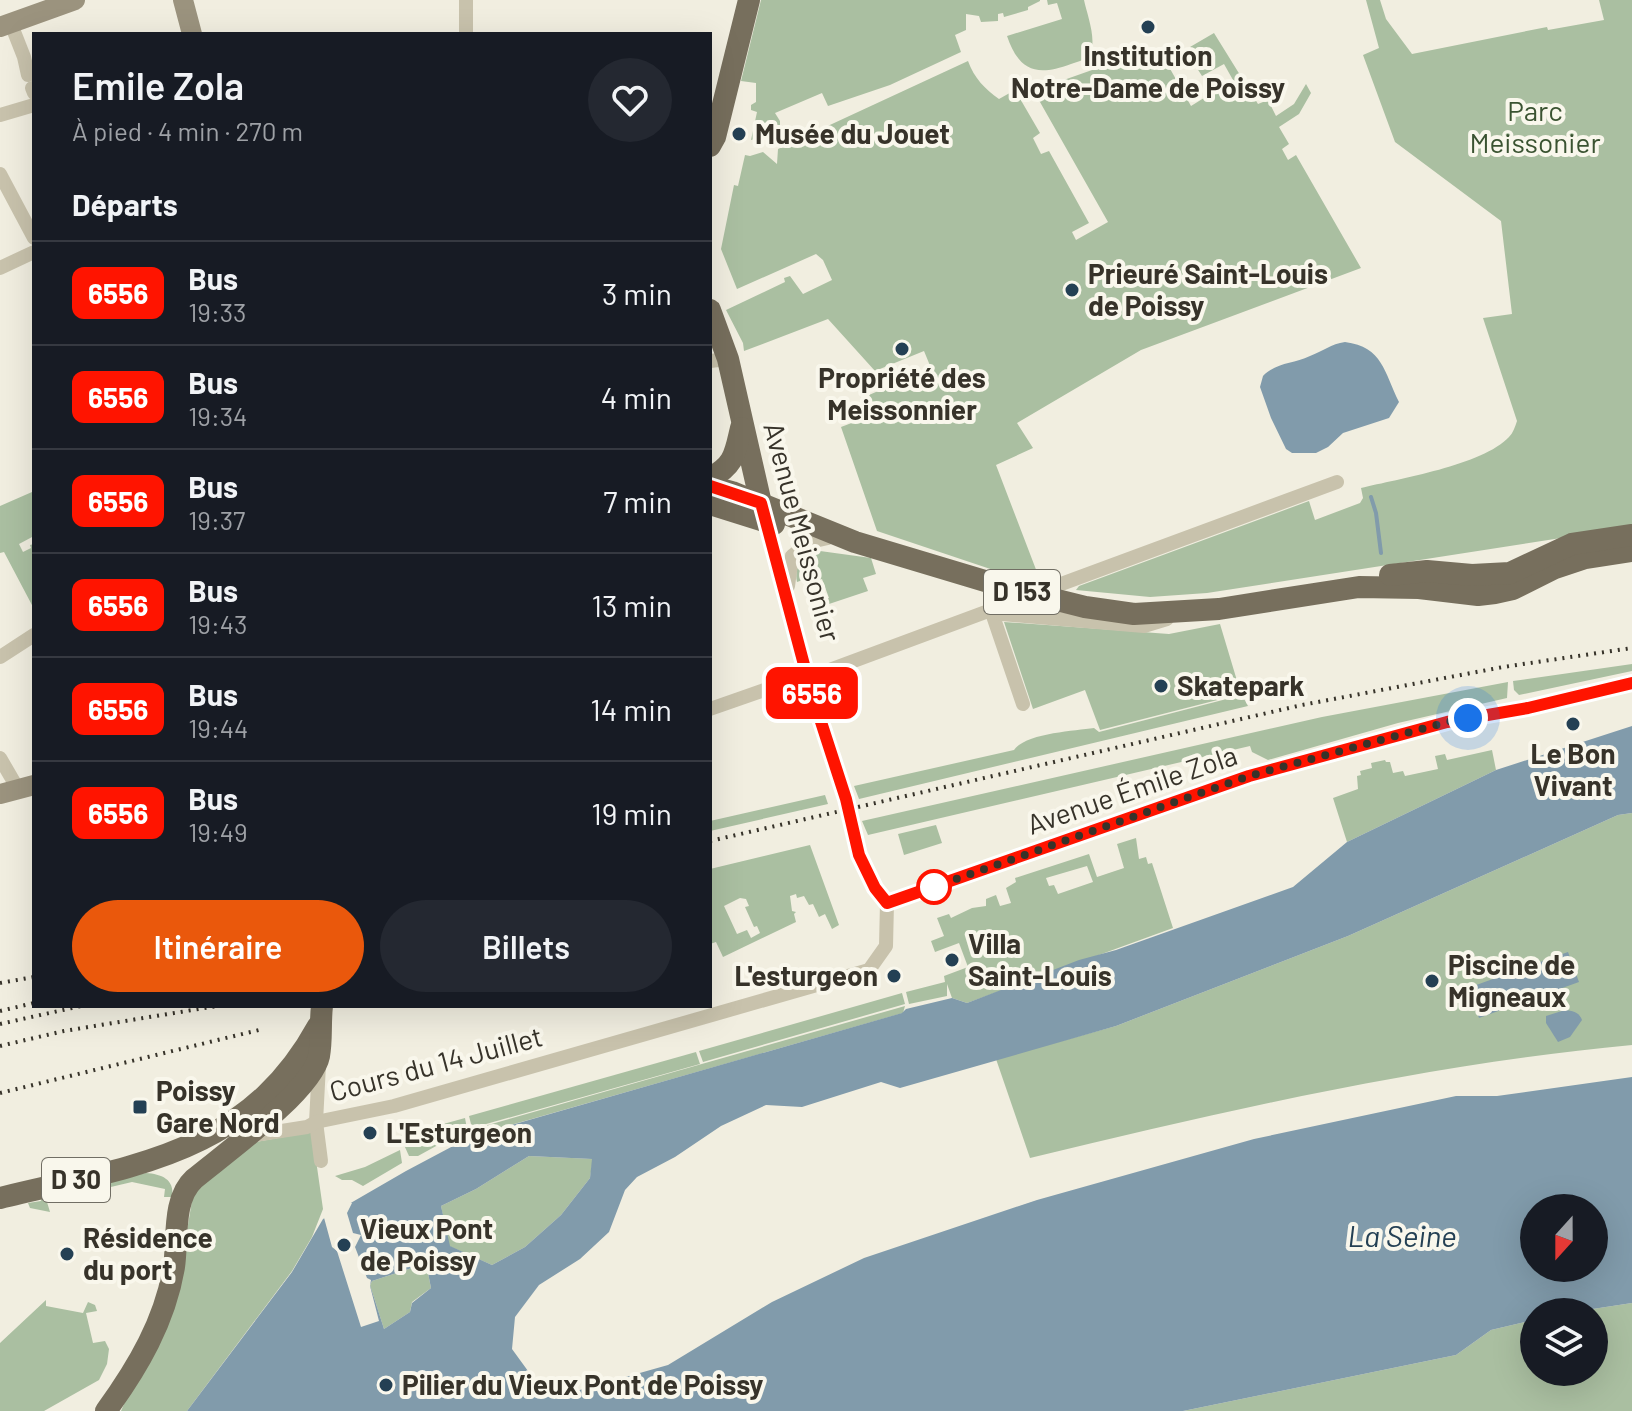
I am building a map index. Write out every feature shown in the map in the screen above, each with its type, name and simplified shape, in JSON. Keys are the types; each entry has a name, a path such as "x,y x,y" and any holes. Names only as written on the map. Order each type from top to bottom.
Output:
{"main road":[{"path":"712,145 749,0"},
{"name":"Avenue Meissonier","path":"712,321 719,360 742,423 763,512"},
{"path":"712,477 725,469 733,459 742,423"},
{"name":"D 153","path":"712,487 763,512 855,542 1033,595 1134,614 1219,609 1359,587 1495,593 1513,589 1555,568 1585,558 1632,551"},
{"path":"712,504 763,512 828,538 855,542"},
{"name":"D 153","path":"1359,587 1390,575 1427,571 1472,575 1510,573 1572,544 1632,535"},
{"name":"D 30","path":"243,1137 283,1105 309,1077 321,1014"},
{"name":"D 30","path":"0,1198 139,1164 192,1146 240,1115 313,1051"},
{"path":"106,1411 138,1363 157,1325 174,1266 182,1199 189,1184 243,1137"},
{"name":"D 30","path":"139,1164 158,1166 170,1173 177,1181 182,1199"}],"street":[{"path":"31,85 24,57 5,26 75,0"},
{"path":"466,0 466,32"},
{"path":"0,115 32,106"},
{"path":"0,174 32,234"},
{"path":"0,268 32,253"},
{"path":"712,708 824,672 1337,482"},
{"name":"Avenue Meissonier","path":"763,512 846,799 859,855 875,888 887,903"},
{"path":"788,599 792,556 810,542 828,538"},
{"path":"991,610 1002,614 1144,626 1195,611"},
{"path":"991,610 1023,704"},
{"path":"0,657 32,636"},
{"name":"Avenue Émile Zola","path":"887,903 1249,776 1447,722 1528,708 1632,683"},
{"path":"0,758 17,789"},
{"name":"Cours du 14 Juillet","path":"243,1137 394,1106 869,970 886,946 887,903"},
{"path":"313,1051 310,1125 321,1161"},
{"path":"283,1105 289,1116 310,1125"}],"green space":[{"path":"761,0 1040,1 1028,10 1004,17 1003,13 998,14 998,21 981,22 979,16 966,14 966,30 955,35 961,52 890,85 828,106 822,93 775,113 780,121 780,132 751,140 757,112 751,110 751,105 756,102 756,83 741,81"},
{"path":"1047,0 1084,0 1092,45 1090,54 1083,60 1059,68 1039,70 1023,64 1007,36 1062,19 1057,3 1048,5"},
{"name":"Parc Meissonier","path":"1366,0 1380,0 1386,19 1412,54 1547,27 1548,30 1604,20 1599,0 1632,0 1632,527 1207,593 1150,597 1076,590 1079,586 1309,501 1315,520 1360,503 1363,498 1361,488 1480,456 1497,447 1513,432 1517,421 1483,318 1512,314 1501,221 1395,142 1363,55 1379,48"},
{"path":"1214,33 1258,104 1268,100 1276,116 1294,104 1306,84 1311,93 1299,114 1279,127 1289,144 1282,149 1288,160 1296,155 1361,268 1141,350 1017,423 1033,448 996,465 1040,580 1020,579 877,531 841,427 878,413 869,395 931,368 924,351 875,371 828,319 744,351 726,310 785,282 784,278 790,276 803,294 832,280 823,260 816,254 737,289 721,249 734,185 738,186 745,155 763,152 777,164 778,149 968,61 980,83 999,99 1015,90 1040,133 1033,138 1041,154 1049,151 1089,223 1072,232 1076,240 1108,222 1036,95 1044,87 1109,64 1164,58 1191,106 1233,80 1224,64 1202,76 1193,62 1197,59 1190,47"},
{"path":"32,492 32,537 19,544 23,552 32,544 32,605 4,552 0,553 0,506"},
{"path":"820,551 871,558 876,574 863,578 868,591 826,605 824,600 829,598 822,579 814,581 811,577 797,582 801,561"},
{"path":"1004,622 1169,634 1220,624 1241,694 1100,730 1085,690 1033,709"},
{"path":"1632,664 1632,671 1519,695 1514,690 1513,681"},
{"path":"1508,682 1507,698 1398,723 1268,760 1252,752 1250,746 868,835 862,821 1322,717"},
{"path":"1242,695 1248,706 859,799 854,786 1014,750 1039,736 1094,728 1099,732"},
{"path":"1492,750 1496,770 1347,842 1333,798 1358,789 1357,776 1361,775 1360,771 1372,768 1371,763 1385,760 1390,762 1393,773 1403,771 1405,776 1438,769 1435,756 1445,754 1447,760"},
{"path":"825,795 828,804 712,831 712,821"},
{"name":"Piscine de Migneaux","path":"1632,813 1632,1045 1404,1076 1254,1106 1030,1158 996,1059 1116,1026 1348,936 1618,815"},
{"path":"936,825 942,843 904,855 898,834"},
{"path":"1136,838 1139,859 1146,857 1148,864 1152,863 1173,928 967,1003 952,998 947,984 947,996 909,1004 906,992 945,982 944,976 968,967 959,943 935,952 931,941 944,936 937,918 949,914 951,918 972,908 986,906 986,899 996,895 1000,906 1011,903 1006,888 1016,882 1015,878 1089,854 1097,877 1124,868 1117,844","holes":["1087,866 1093,882 1058,894 1046,878"]},
{"path":"810,845 839,925 832,929 825,914 819,917 813,904 809,905 804,896 797,898 796,894 790,896 796,922 723,957 716,942 712,943 712,869","holes":["740,898 746,899 749,906 745,907 760,933 751,938 747,930 737,934 724,906"]},
{"path":"902,993 905,1004 703,1062 699,1051"},
{"path":"905,1006 903,1013 472,1136 474,1129"},
{"path":"696,1052 700,1064 472,1128 469,1116"},
{"path":"465,1118 467,1129 418,1156 409,1156 400,1136"},
{"path":"312,1132 323,1209 312,1237 292,1271 187,1411 121,1411 179,1278 194,1189 239,1145"},
{"path":"400,1150 402,1163 363,1186 335,1176 365,1167"},
{"path":"529,1156 593,1159 590,1178 561,1215 525,1247 492,1265 449,1246 441,1206 476,1189"},
{"path":"146,1173 166,1179 171,1186 172,1197 164,1197 165,1189 132,1182 47,1202 50,1212 30,1208 28,1203 41,1201 40,1194"},
{"path":"418,1266 427,1268 431,1288 412,1302 410,1312 384,1329 370,1285 372,1281"},
{"path":"46,1300 46,1306 83,1313 88,1302 95,1305 97,1311 86,1313 93,1343 105,1341 109,1349 107,1364 99,1380 44,1411 0,1411 0,1343"},
{"path":"1632,1303 1632,1411 1183,1411 1456,1355 1491,1330 1520,1323 1520,1386 1608,1386 1608,1307"}],"water":[{"path":"1345,342 1358,345 1375,355 1399,402 1389,418 1343,433 1316,453 1292,453 1286,449 1271,418 1260,387 1263,376 1280,366"},
{"name":"La Seine","path":"1632,726 1632,813 1618,815 1348,936 1116,1026 900,1088 881,1082 802,1107 766,1105 721,1126 675,1157 637,1177 625,1190 609,1232 580,1259 539,1285 515,1317 512,1349 536,1382 562,1395 668,1365 772,1302 864,1258 1037,1200 1254,1139 1456,1096 1497,1096 1632,1077 1632,1303 1608,1307 1608,1298 1520,1298 1520,1323 1491,1330 1456,1355 1183,1411 187,1411 292,1272 323,1219 470,1137 902,1013 906,1009 952,998 967,1003 1079,960 1116,950 1293,887 1347,842 1496,770","holes":["529,1156 592,1159 590,1178 561,1215 525,1247 492,1265 450,1246 441,1206 476,1189","418,1266 427,1268 431,1288 412,1303 410,1312 384,1329 370,1285 372,1281"]},
{"path":"1568,952 1579,982 1479,1018 1468,988"},
{"path":"1565,1010 1575,1012 1582,1020 1570,1037 1558,1042 1546,1023 1546,1016"}],"pier":[{"name":"Vieux Pont de Poissy","path":"344,1201 352,1203 347,1213 353,1233 361,1235 355,1247 367,1278 371,1280 379,1321 361,1327 323,1214"}],"waterway":[{"path":"1371,497 1381,553"}],"railway":[{"path":"712,841 1302,705 1503,667 1632,648"},
{"path":"0,983 32,977"},
{"path":"0,1011 32,1003"},
{"path":"0,1024 72,1008"},
{"path":"0,1046 64,1031 205,1008"},
{"path":"0,1093 263,1029"}],"bus line":[{"name":"6556","path":"712,487 761,503 811,691 846,799 859,855 875,888 887,903 1249,776 1447,722 1528,708 1632,683"}],"place":[{"name":"Institution Notre-Dame de Poissy","path":"1148,27"},
{"name":"Musée du Jouet","path":"739,134"},
{"name":"Prieuré Saint-Louis de Poissy","path":"1072,290"},
{"name":"Propriété des Meissonnier","path":"902,349"},
{"name":"Skatepark","path":"1161,686"},
{"name":"Le Bon Vivant","path":"1573,724"},
{"name":"Villa Saint-Louis","path":"952,960"},
{"name":"L'esturgeon","path":"894,976"},
{"name":"Piscine de Migneaux","path":"1432,981"},
{"name":"Poissy Gare Nord","path":"140,1107"},
{"name":"L'Esturgeon","path":"370,1133"},
{"name":"Vieux Pont de Poissy","path":"344,1245"},
{"name":"Résidence du port","path":"67,1254"},
{"name":"Pilier du Vieux Pont de Poissy","path":"386,1385"}],"route":[{"path":"934,887 925,890 1249,776 1468,718"}]}
